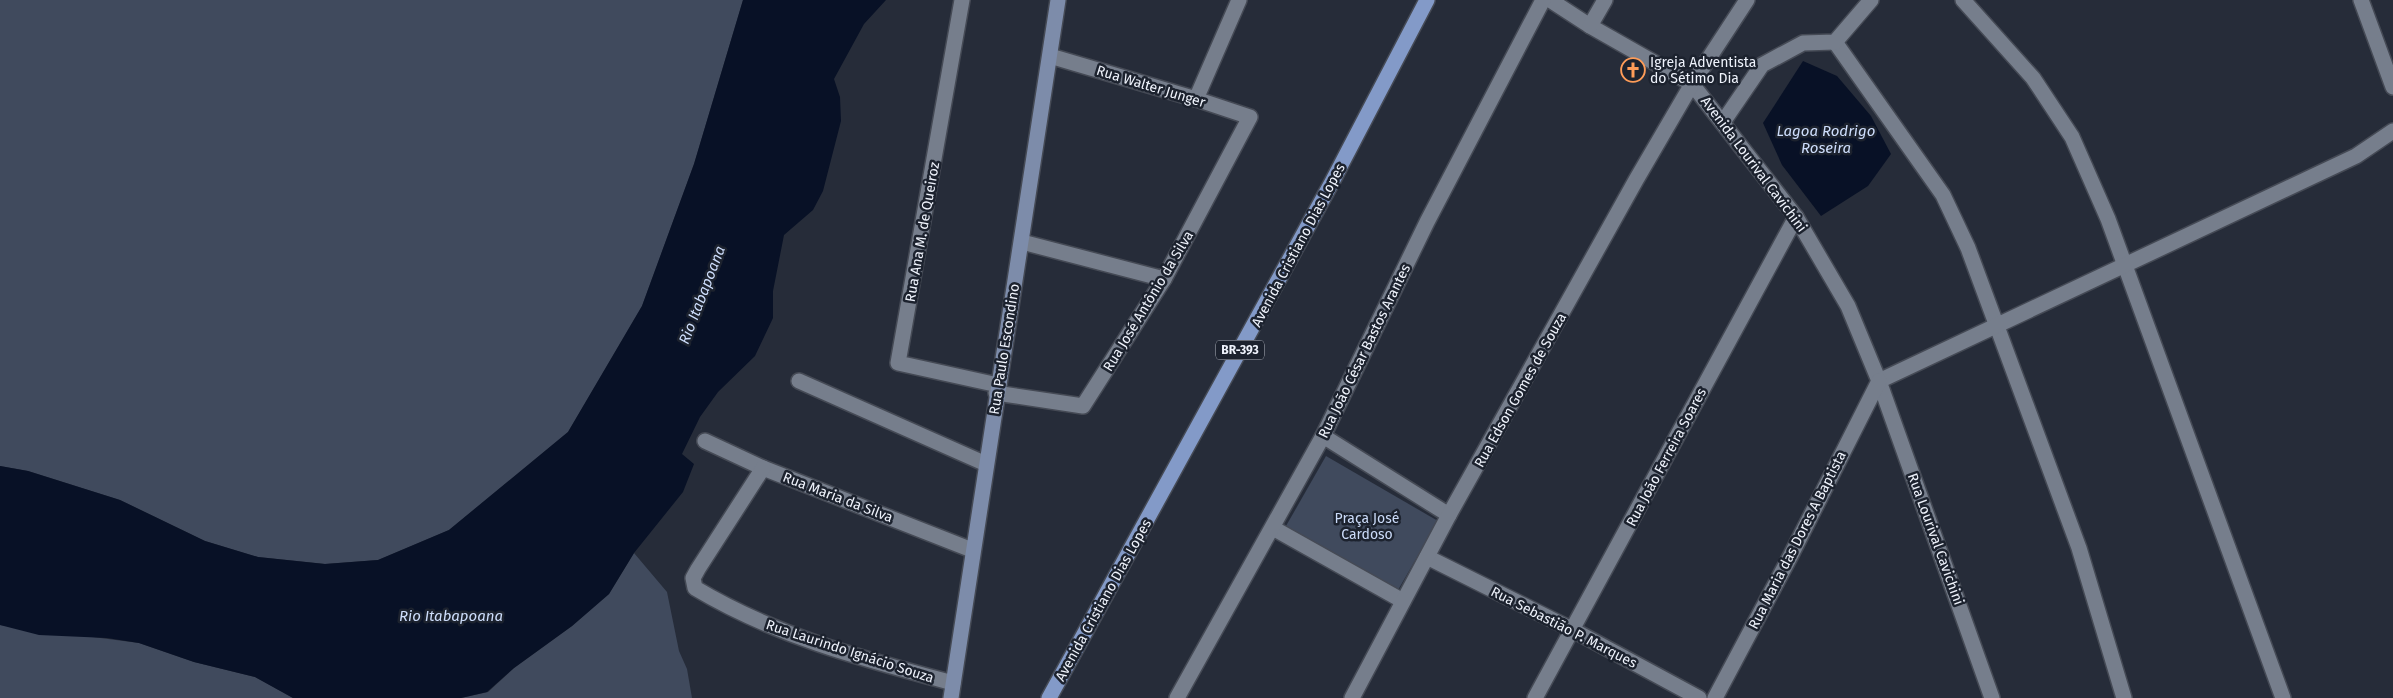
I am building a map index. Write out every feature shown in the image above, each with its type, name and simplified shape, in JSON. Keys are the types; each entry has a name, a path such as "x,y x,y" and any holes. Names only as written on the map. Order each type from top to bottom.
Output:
{"main road":[{"name":"Rua Paulo Escondino","path":"952,691 972,550 1022,242 1058,0"},
{"name":"Avenida Cristiano Dias Lopes","path":"1048,698 1332,182 1427,0"}],"street":[{"name":"Rua Ana M. de Queiroz","path":"962,0 898,363 997,389"},
{"path":"1196,98 1240,0"},
{"name":"Rua João César Bastos Arantes","path":"1177,698 1323,436 1427,222 1543,0"},
{"path":"1550,0 1590,26 1692,84"},
{"path":"1590,26 1605,0"},
{"name":"Rua Edson Gomes de Souza","path":"1352,698 1449,515 1636,180 1692,84 1747,0"},
{"path":"1722,122 1762,65 1803,43 1835,42 1871,0"},
{"path":"1963,0 2033,78 2072,137 2124,265 2283,698"},
{"path":"2361,0 2393,87"},
{"path":"1835,42 1943,195 1968,248 2080,548 2124,698"},
{"name":"Rua Walter Junger","path":"1050,56 1196,98 1250,117"},
{"name":"Avenida Lourival Cavichini","path":"1692,84 1796,217 1848,306 1878,381"},
{"name":"Rua José Antônio da Silva","path":"997,389 1082,406 1164,279 1250,117"},
{"path":"1878,381 2356,156 2393,131"},
{"name":"Rua João Ferreira Soares","path":"1535,698 1796,217"},
{"path":"1022,242 1164,279"},
{"path":"799,381 986,464"},
{"name":"Rua Maria das Dores A Baptista","path":"1715,698 1791,555 1878,381"},
{"name":"Rua Lourival Cavichini","path":"1878,381 1992,698"},
{"path":"1323,436 1449,515"},
{"name":"Rua Maria da Silva","path":"705,441 763,468 972,550"},
{"name":"Rua Laurindo Ignácio Souza","path":"763,468 692,578 695,588 744,616 788,634 883,664 952,691"},
{"path":"1273,528 1403,601"},
{"name":"Rua Sebastião P. Marques","path":"1427,557 1573,630 1699,698"}],"green space":[{"path":"0,0 743,0 694,164 642,306 568,432 449,530 378,560 325,564 258,557 205,541 120,500 28,471 0,466"},
{"name":"Praça José Cardoso","path":"1326,456 1438,521 1398,590 1286,526"},
{"path":"634,553 667,592 679,651 687,669 692,698 461,698 488,692 514,668 572,626 609,594"},
{"path":"0,625 139,643 194,662 255,677 293,698 0,698"}],"water":[{"name":"Rio Itabapoana","path":"743,0 886,0 864,24 834,79 840,97 841,121 823,191 813,210 784,235 773,291 773,318 755,356 718,392 700,417 682,454 694,464 683,492 634,553 609,594 572,626 514,668 487,692 461,698 293,698 255,677 194,662 139,643 107,638 39,635 0,625 0,466 28,471 120,500 205,541 258,557 325,564 378,560 449,530 568,432 642,306 694,164"},
{"name":"Lagoa Rodrigo Roseira","path":"1803,61 1837,76 1871,116 1891,154 1868,186 1821,216 1782,165 1763,123"}],"place":[{"name":"Igreja Adventista do Sétimo Dia","path":"1633,70"}]}
